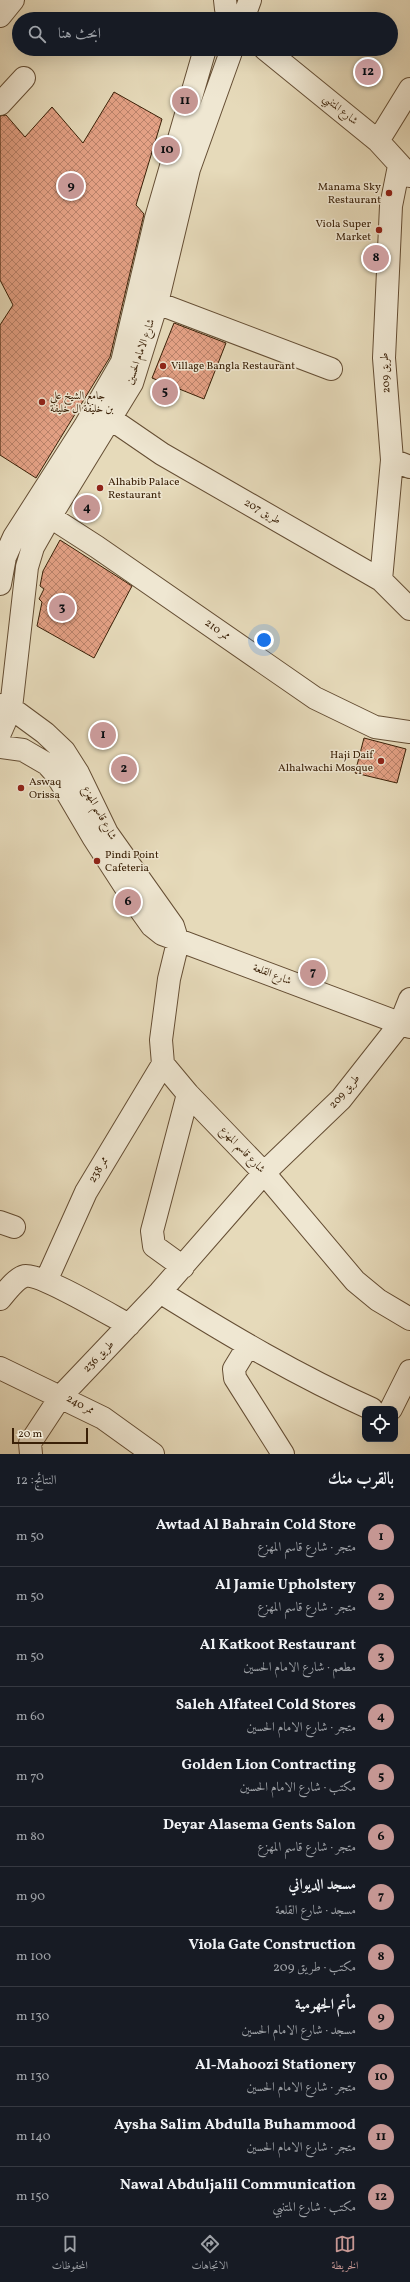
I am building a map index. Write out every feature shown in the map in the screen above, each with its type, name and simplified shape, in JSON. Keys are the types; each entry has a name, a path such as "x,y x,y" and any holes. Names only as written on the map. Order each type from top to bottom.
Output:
{"street":[{"path":"0,16 13,0"},
{"path":"216,12 220,0"},
{"path":"225,0 228,12"},
{"path":"246,12 250,0"},
{"name":"شارع الامام الحسين","path":"0,732 6,706 30,557 42,512 86,426 122,362 156,218 203,56"},
{"name":"شارع الامام الحسين","path":"0,584 7,534 42,512 111,419 132,383 157,303 189,169 229,56"},
{"name":"شارع المتنبي","path":"274,56 378,141 404,171"},
{"path":"0,104 24,78"},
{"path":"378,141 410,88"},
{"name":"طريق 209","path":"381,580 401,464 384,358 391,206 404,171"},
{"path":"157,303 331,369"},
{"name":"طريق 207","path":"111,419 162,454 381,580 410,608"},
{"name":"ممر 210","path":"42,512 144,579 315,698 375,727 410,732"},
{"path":"7,534 30,557"},
{"path":"3,556 30,557"},
{"name":"شارع قاسم المهزع","path":"6,706 45,733 64,751 78,773 107,833 173,926 178,942"},
{"name":"شارع قاسم المهزع","path":"0,747 23,750 47,764 56,774 93,837 145,916 162,934 178,942"},
{"path":"163,1064 163,1025 169,979 178,942"},
{"name":"شارع القلعة","path":"178,942 405,1026"},
{"name":"طريق 209","path":"264,1173 341,1099 405,1026 410,998"},
{"name":"شارع قاسم المهزع","path":"163,1064 188,1094 264,1173 355,1281 378,1300 410,1319"},
{"name":"ممر 238","path":"46,1281 86,1192 163,1064"},
{"path":"182,1267 154,1246 152,1231 188,1094"},
{"name":"طريق 236","path":"31,1454 30,1443 61,1396 130,1325 264,1173"},
{"path":"0,1299 20,1278 31,1276 46,1281 130,1325"},
{"path":"160,1292 248,1346 330,1390 365,1406"},
{"path":"248,1346 234,1369 235,1378 283,1454"},
{"name":"ممر 240","path":"0,1368 61,1396 103,1418 153,1454"},
{"path":"392,1406 410,1371"}],"building":[{"path":"114,92 162,119 136,205 144,214 110,357 36,478 0,455 0,325 13,305 0,280 0,116 6,115 25,137 52,107 83,143"},
{"path":"174,323 226,343 204,399 152,378"},
{"path":"60,540 132,586 94,658 37,626 42,602 39,599 44,589 40,586 43,571"},
{"name":"Haji Daif Alhalwachi Mosque","path":"364,738 406,749 397,783 355,773"}],"place":[{"name":"Nawal Abduljalil Communication","path":"368,72"},
{"name":"Aysha Salim Abdulla Buhammood","path":"185,101"},
{"name":"Al-Mahoozi Stationery","path":"167,150"},
{"name":"مأتم الجهرمية","path":"71,186"},
{"name":"Manama Sky Restaurant","path":"389,193"},
{"name":"Viola Super Market","path":"379,230"},
{"name":"Viola Gate Construction","path":"376,258"},
{"name":"Village Bangla Restaurant","path":"163,366"},
{"name":"Golden Lion Contracting","path":"165,392"},
{"name":"جامع الشيخ علي بن خليفة ال خليفة","path":"42,402"},
{"name":"Alhabib Palace Restaurant","path":"100,488"},
{"name":"Saleh Alfateel Cold Stores","path":"87,508"},
{"name":"Al Katkoot Restaurant","path":"62,608"},
{"name":"Awtad Al Bahrain Cold Store","path":"103,735"},
{"name":"Haji Daif Alhalwachi Mosque","path":"381,761"},
{"name":"Al Jamie Upholstery","path":"124,769"},
{"name":"Aswaq Orissa","path":"21,788"},
{"name":"Pindi Point Cafeteria","path":"97,861"},
{"name":"Deyar Alasema Gents Salon","path":"128,902"},
{"name":"مسجد الديواني","path":"313,973"}]}
